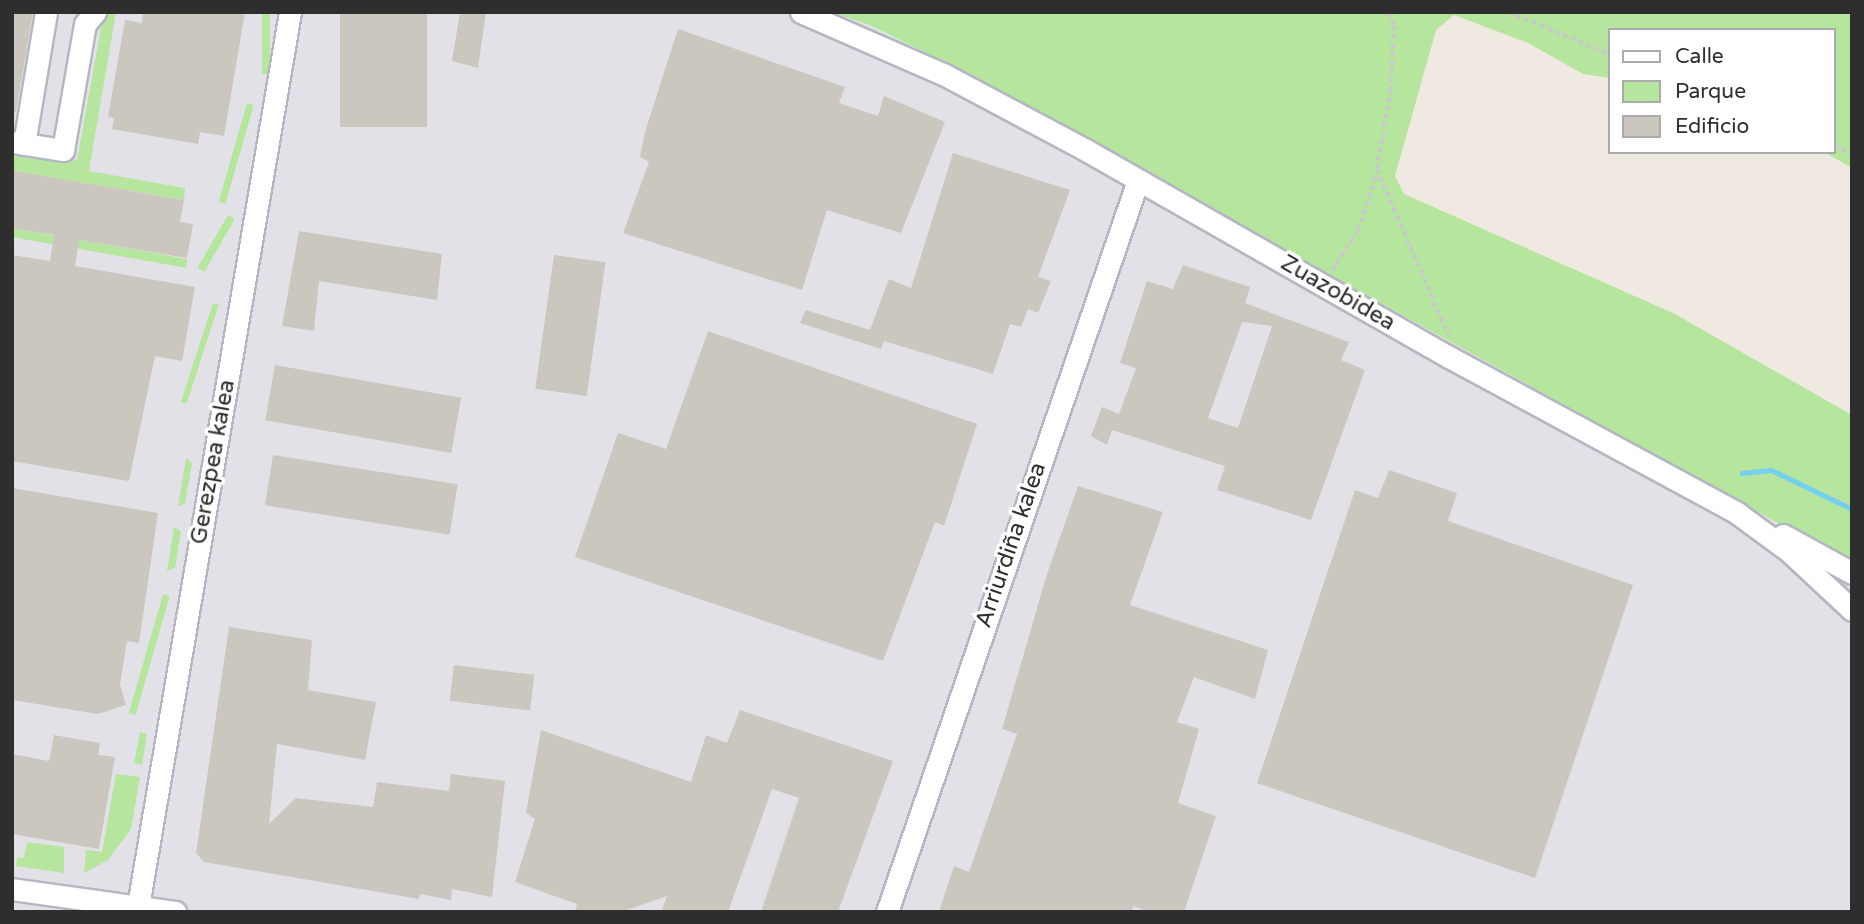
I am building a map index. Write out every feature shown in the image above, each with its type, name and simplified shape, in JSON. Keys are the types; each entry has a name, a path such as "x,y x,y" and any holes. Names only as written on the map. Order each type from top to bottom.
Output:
{"street":[{"path":"47,12 18,143 63,150 88,13"},
{"name":"Gerezpea kalea","path":"137,909 290,12"},
{"name":"Zuazobidea","path":"801,12 943,74 1138,180 1449,357 1737,513 1790,552 1852,610"},
{"name":"Arriurdiña kalea","path":"887,912 1138,180"},
{"path":"1737,513 1852,573"},
{"path":"12,889 137,909 175,912"}],"path":[{"path":"1321,284 1359,230 1377,169 1391,89 1394,26 1389,12"},
{"path":"1508,12 1608,53"},
{"path":"1836,146 1852,155"},
{"path":"1377,169 1446,327 1449,357"}],"shaded area":[{"path":"12,12 831,12 872,26 958,69 1852,564 1852,912 12,912"}],"green space":[{"path":"110,12 116,12 89,171 185,188 184,200 14,171 12,178 12,150 77,160 101,28"},
{"path":"262,12 270,12 270,74 262,74"},
{"path":"831,12 1852,12 1852,168 1828,154 1836,154 1836,28 1608,28 1608,78 1583,74 1528,43 1454,15 1436,30 1395,176 1404,194 1675,314 1852,415 1852,564 958,69 872,26"},
{"path":"247,103 254,105 225,204 219,202"},
{"path":"228,215 235,219 204,272 198,268"},
{"path":"12,228 187,259 186,268 12,237"},
{"path":"213,303 219,305 187,404 181,402"},
{"path":"186,458 192,463 185,504 178,506"},
{"path":"174,527 181,531 175,568 167,571"},
{"path":"163,594 170,596 136,715 129,713"},
{"path":"140,732 147,734 142,765 134,763"},
{"path":"116,774 140,777 131,829 108,860 84,873 86,850 102,852"},
{"path":"27,842 64,847 64,873 16,866 17,857 24,858"}],"building":[{"path":"12,12 33,12 16,112 12,111"},
{"path":"143,12 245,12 224,136 200,132 198,144 112,129 114,118 108,117 125,20 142,23"},
{"path":"340,12 427,12 427,127 340,127"},
{"path":"460,12 486,12 478,68 452,61"},
{"path":"678,29 845,87 839,103 878,116 884,96 945,122 901,233 827,210 802,290 623,233 649,162 640,157 645,132"},
{"path":"953,153 1070,190 1038,277 1051,281 1038,313 1028,309 1021,327 1010,324 993,374 884,341 881,349 800,323 806,310 870,330 889,279 911,288"},
{"path":"14,171 184,200 180,222 193,224 187,258 79,240 75,266 195,287 182,361 155,356 129,481 12,461 12,255 50,261 54,235 12,228"},
{"path":"299,231 442,254 437,300 319,281 314,331 282,326"},
{"path":"554,255 605,262 587,396 535,389"},
{"path":"1183,265 1250,287 1245,303 1349,342 1341,360 1365,370 1311,520 1217,490 1225,466 1112,430 1107,445 1091,436 1102,407 1119,414 1136,368 1120,363 1147,281 1173,289","holes":["1242,322 1272,326 1238,428 1208,418"]},
{"path":"708,331 977,424 944,526 935,522 883,661 575,557 618,433 666,449"},
{"path":"275,365 461,398 451,453 265,420"},
{"path":"273,455 458,484 450,535 265,505"},
{"path":"1389,470 1457,493 1448,521 1633,585 1535,878 1257,783 1355,490 1378,498"},
{"path":"1078,486 1163,512 1130,605 1268,650 1255,699 1194,677 1177,722 1199,729 1178,803 1216,816 1184,912 1149,912 1133,906 1132,912 939,912 954,866 969,872 1017,734 1002,729 1046,577"},
{"path":"12,488 158,513 139,643 127,641 120,684 126,705 98,714 12,700"},
{"path":"229,627 312,640 308,690 376,702 365,760 277,744 269,824 296,798 373,807 377,782 449,791 451,774 505,781 492,897 452,889 451,900 420,894 419,899 204,862 196,853"},
{"path":"454,665 534,675 530,711 450,701"},
{"path":"740,710 893,761 838,912 761,912 799,798 772,789 728,912 661,912 667,896 621,912 575,912 577,904 515,882 535,819 526,813 541,730 691,782 706,735 727,743"},
{"path":"54,735 100,743 98,755 115,757 99,849 12,834 12,754 49,761"}],"waterway":[{"path":"1742,473 1771,470 1852,509"}]}
